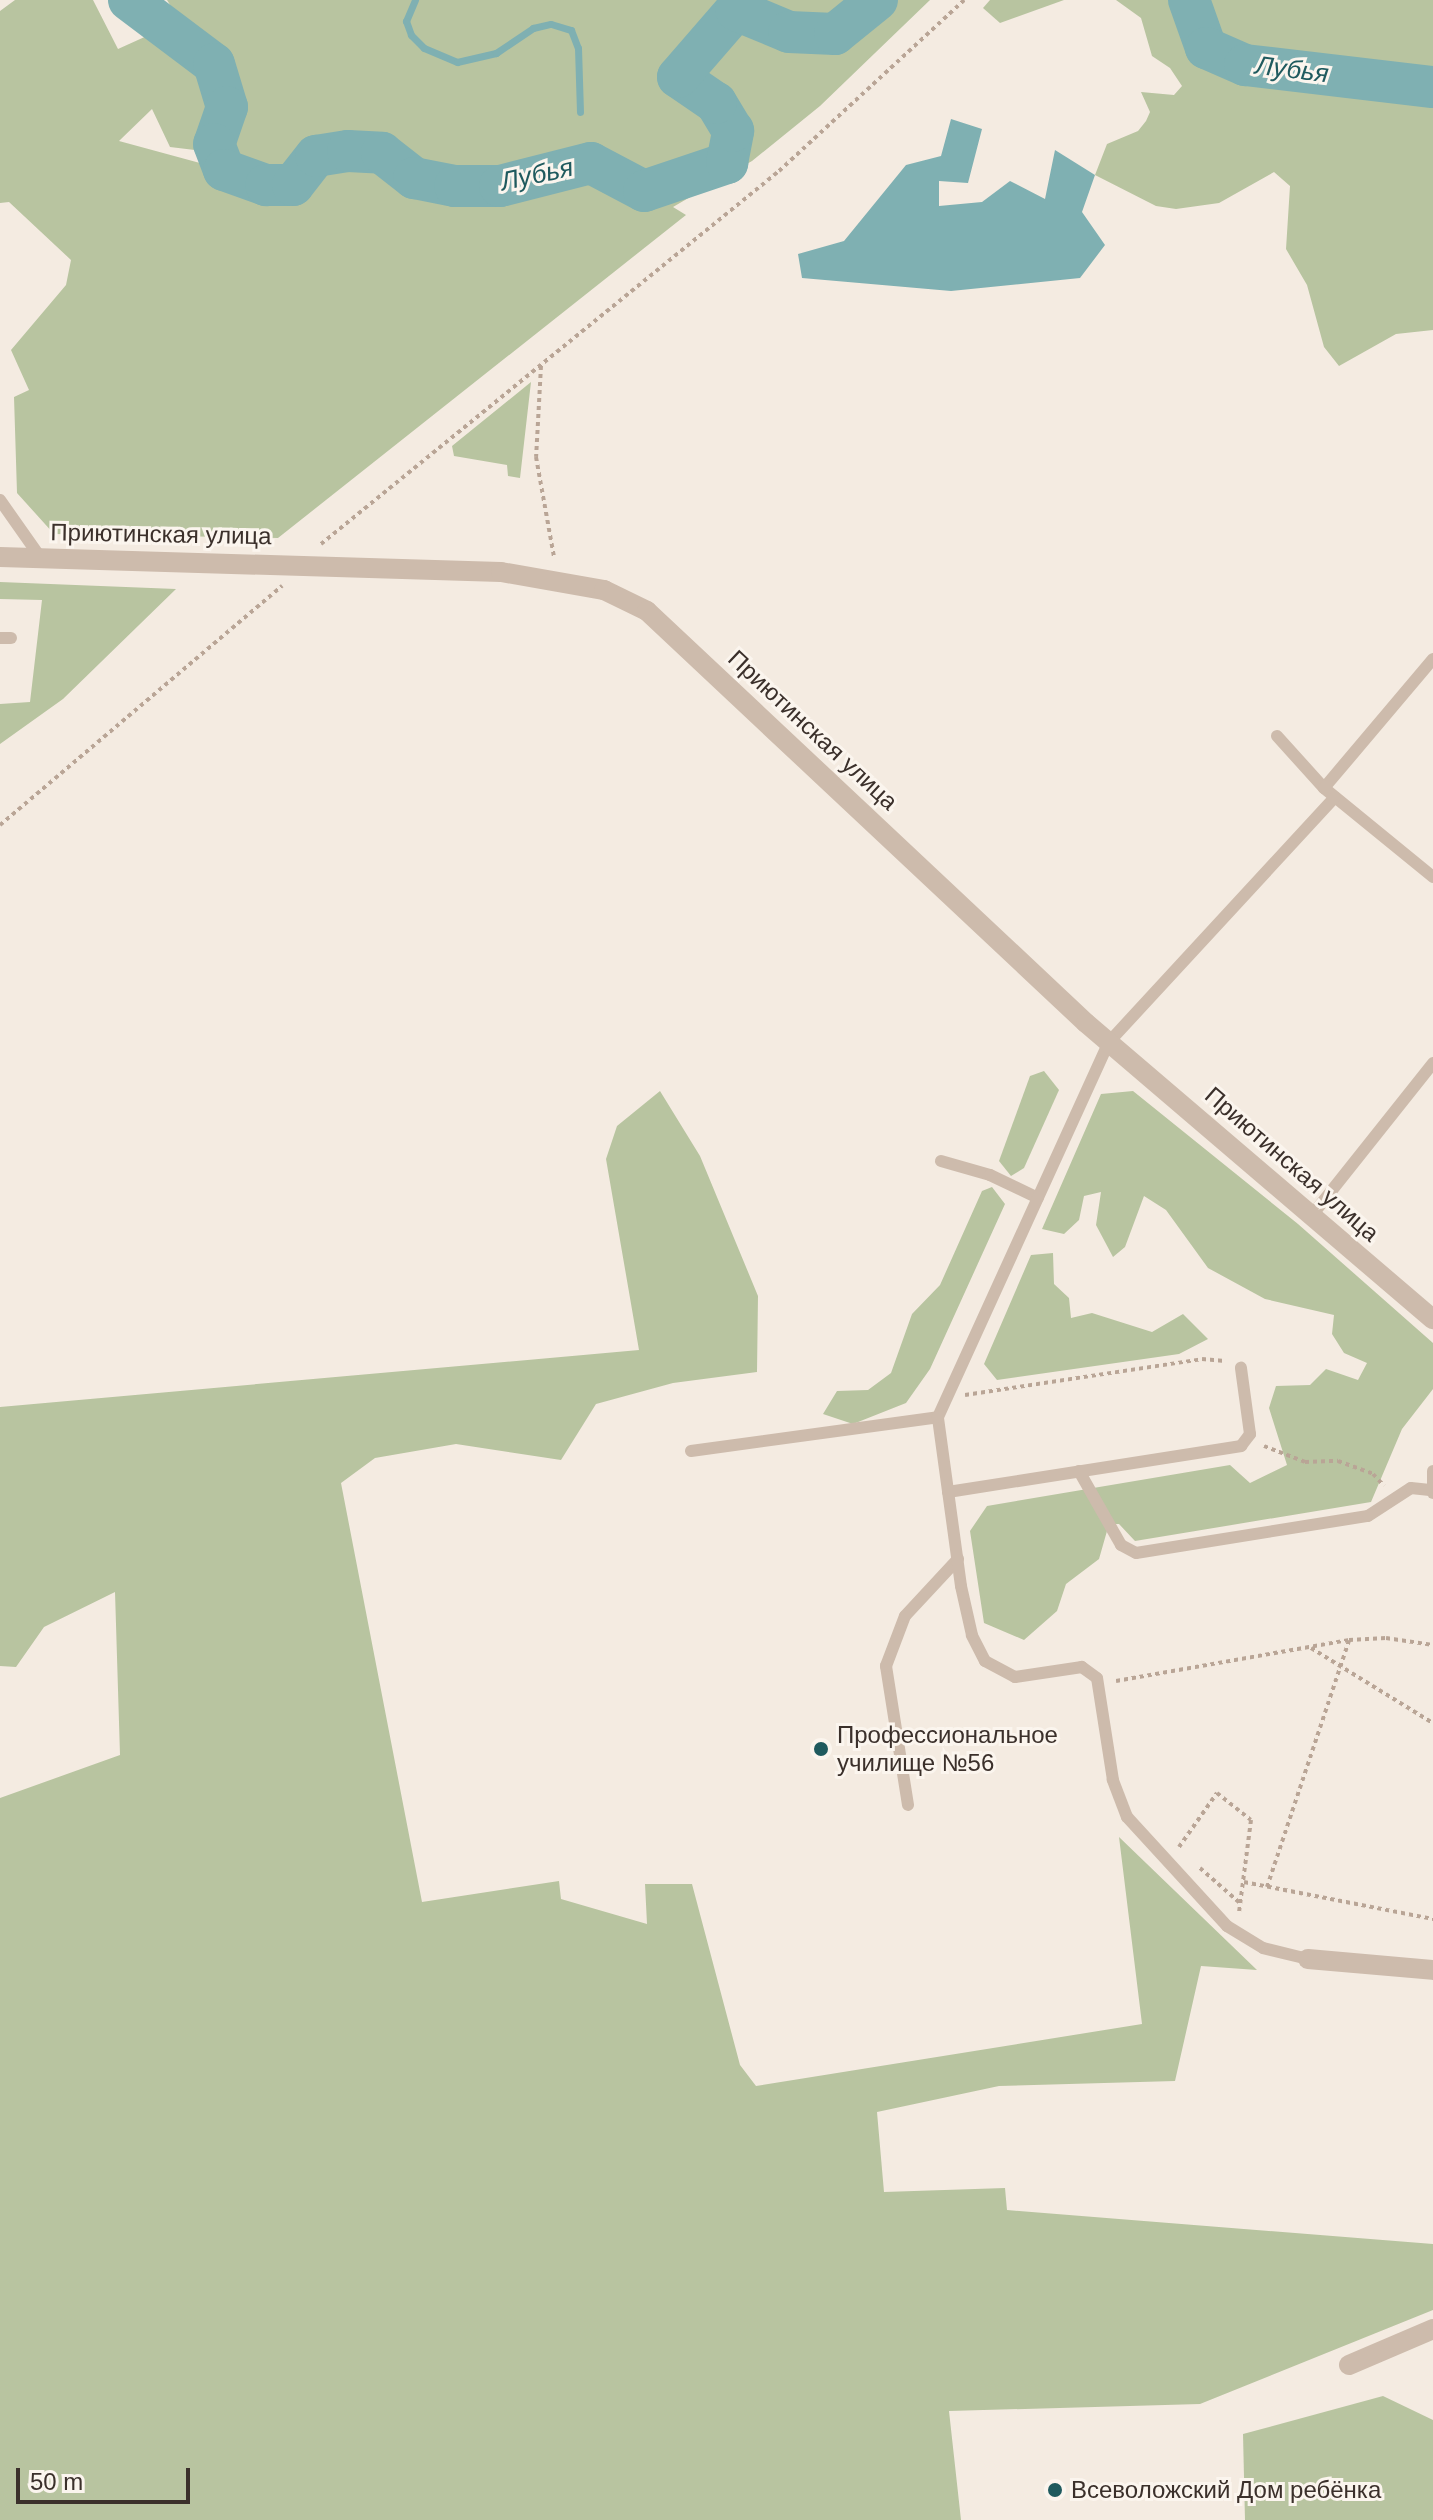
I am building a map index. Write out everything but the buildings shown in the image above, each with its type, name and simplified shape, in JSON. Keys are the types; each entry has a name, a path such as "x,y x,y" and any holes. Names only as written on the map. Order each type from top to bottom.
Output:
{"street":[{"name":"Приютинская улица","path":"0,557 501,572 604,590 647,611 1109,1042 1433,1319"},
{"path":"1308,1959 1433,1970"},
{"path":"1349,2365 1433,2329"}],"lane":[{"path":"0,500 40,557"},
{"path":"1324,788 1433,659"},
{"path":"1277,736 1324,788 1433,877"},
{"path":"1308,1959 1263,1948 1236,1932 1127,1817 1113,1780 1098,1684 1082,1667 1015,1677 985,1661 972,1635 938,1417 1109,1042 1335,797"},
{"path":"1313,1214 1433,1063"},
{"path":"941,1161 990,1175 1038,1198"},
{"path":"948,1492 1241,1446 1250,1434 1241,1368"},
{"path":"691,1451 938,1417"},
{"path":"1079,1471 1121,1545 1136,1553 1368,1516 1411,1488 1432,1492 1433,1471"},
{"path":"908,1805 886,1666 905,1616 958,1559"}],"path":[{"path":"319,545 779,171 964,0"},
{"path":"541,366 536,457 554,557"},
{"path":"0,825 287,580"},
{"path":"947,1397 1202,1359 1241,1368"},
{"path":"1250,1434 1273,1453 1305,1462 1338,1461 1373,1474 1394,1497"},
{"path":"1098,1684 1349,1640 1386,1638 1433,1645"},
{"path":"1267,1887 1349,1640"},
{"path":"1309,1647 1433,1723"},
{"path":"1168,1862 1217,1793 1251,1820 1236,1932"},
{"path":"1178,1848 1240,1903"},
{"path":"1243,1882 1433,1919"}],"green space":[{"path":"15,0 93,0 118,49 180,21 167,0 930,0 820,106 752,161 673,207 686,215 278,538 54,534 17,493 14,397 29,390 11,350 66,285 71,260 9,202 0,203 0,11","holes":["152,109 170,147 203,151 222,169 119,141"]},
{"path":"990,0 1064,0 1000,23 983,8"},
{"path":"1116,0 1433,0 1433,330 1396,334 1339,366 1324,347 1307,285 1286,249 1290,186 1274,172 1219,203 1176,209 1156,206 1095,175 1107,144 1138,131 1146,121 1150,112 1141,92 1174,95 1182,86 1170,68 1152,56 1141,18"},
{"path":"531,382 520,478 508,476 507,465 454,456 452,446"},
{"path":"0,582 176,589 63,699 0,744 0,704 30,702 42,600 0,599"},
{"path":"1044,1071 1059,1090 1024,1168 1011,1176 999,1161 1030,1076"},
{"path":"660,1091 700,1156 758,1296 757,1372 673,1383 596,1404 561,1460 456,1444 375,1458 341,1483 422,1902 559,1881 561,1899 647,1924 645,1884 692,1884 740,2065 756,2086 1142,2024 1119,1837 1257,1970 1201,1966 1175,2081 999,2086 877,2112 884,2192 1005,2188 1007,2210 1433,2244 1433,2310 1200,2404 949,2411 961,2520 0,2520 0,1798 120,1755 115,1592 44,1627 16,1667 0,1666 0,1407 639,1350 606,1159 617,1126"},
{"path":"1133,1091 1298,1224 1433,1343 1433,1389 1402,1429 1371,1502 1135,1541 1119,1524 1109,1524 1099,1559 1066,1584 1057,1611 1024,1640 984,1623 970,1531 987,1506 1230,1465 1250,1483 1287,1465 1269,1408 1276,1386 1310,1385 1326,1369 1358,1380 1367,1363 1344,1353 1332,1334 1334,1315 1265,1299 1208,1268 1166,1210 1144,1196 1125,1247 1113,1257 1096,1225 1101,1192 1084,1196 1079,1220 1064,1234 1042,1229 1101,1094"},
{"path":"992,1187 1005,1204 930,1369 906,1403 853,1424 823,1414 837,1391 868,1390 891,1373 912,1314 940,1285 982,1191"},
{"path":"1053,1253 1054,1284 1069,1298 1071,1318 1092,1313 1152,1332 1183,1314 1208,1339 1179,1354 997,1380 984,1364 1031,1255"},
{"path":"1383,2396 1433,2420 1433,2520 1245,2520 1243,2434"}],"water":[{"path":"951,119 982,129 968,183 939,181 939,206 982,202 1010,181 1045,199 1055,150 1095,175 1082,212 1105,245 1080,278 951,291 802,278 798,254 844,241 906,165 941,156"}],"waterway":[{"name":"Лубья","path":"129,0 214,64 227,107 214,144 224,170 266,185 293,185 316,156 348,151 382,153 414,178 455,186 500,186 591,163 644,191 727,163 733,131 716,103 678,77 736,10 789,32 835,34 877,0"},
{"path":"415,0 406,21 411,35 424,48 457,62 496,53 533,28 551,24 571,30 578,48 580,112"},
{"name":"Лубья","path":"1189,0 1206,48 1245,65 1433,87"}],"place":[{"name":"Профессиональное училище №56","path":"821,1749"},
{"name":"Всеволожский Дом ребёнка","path":"1055,2490"}]}
